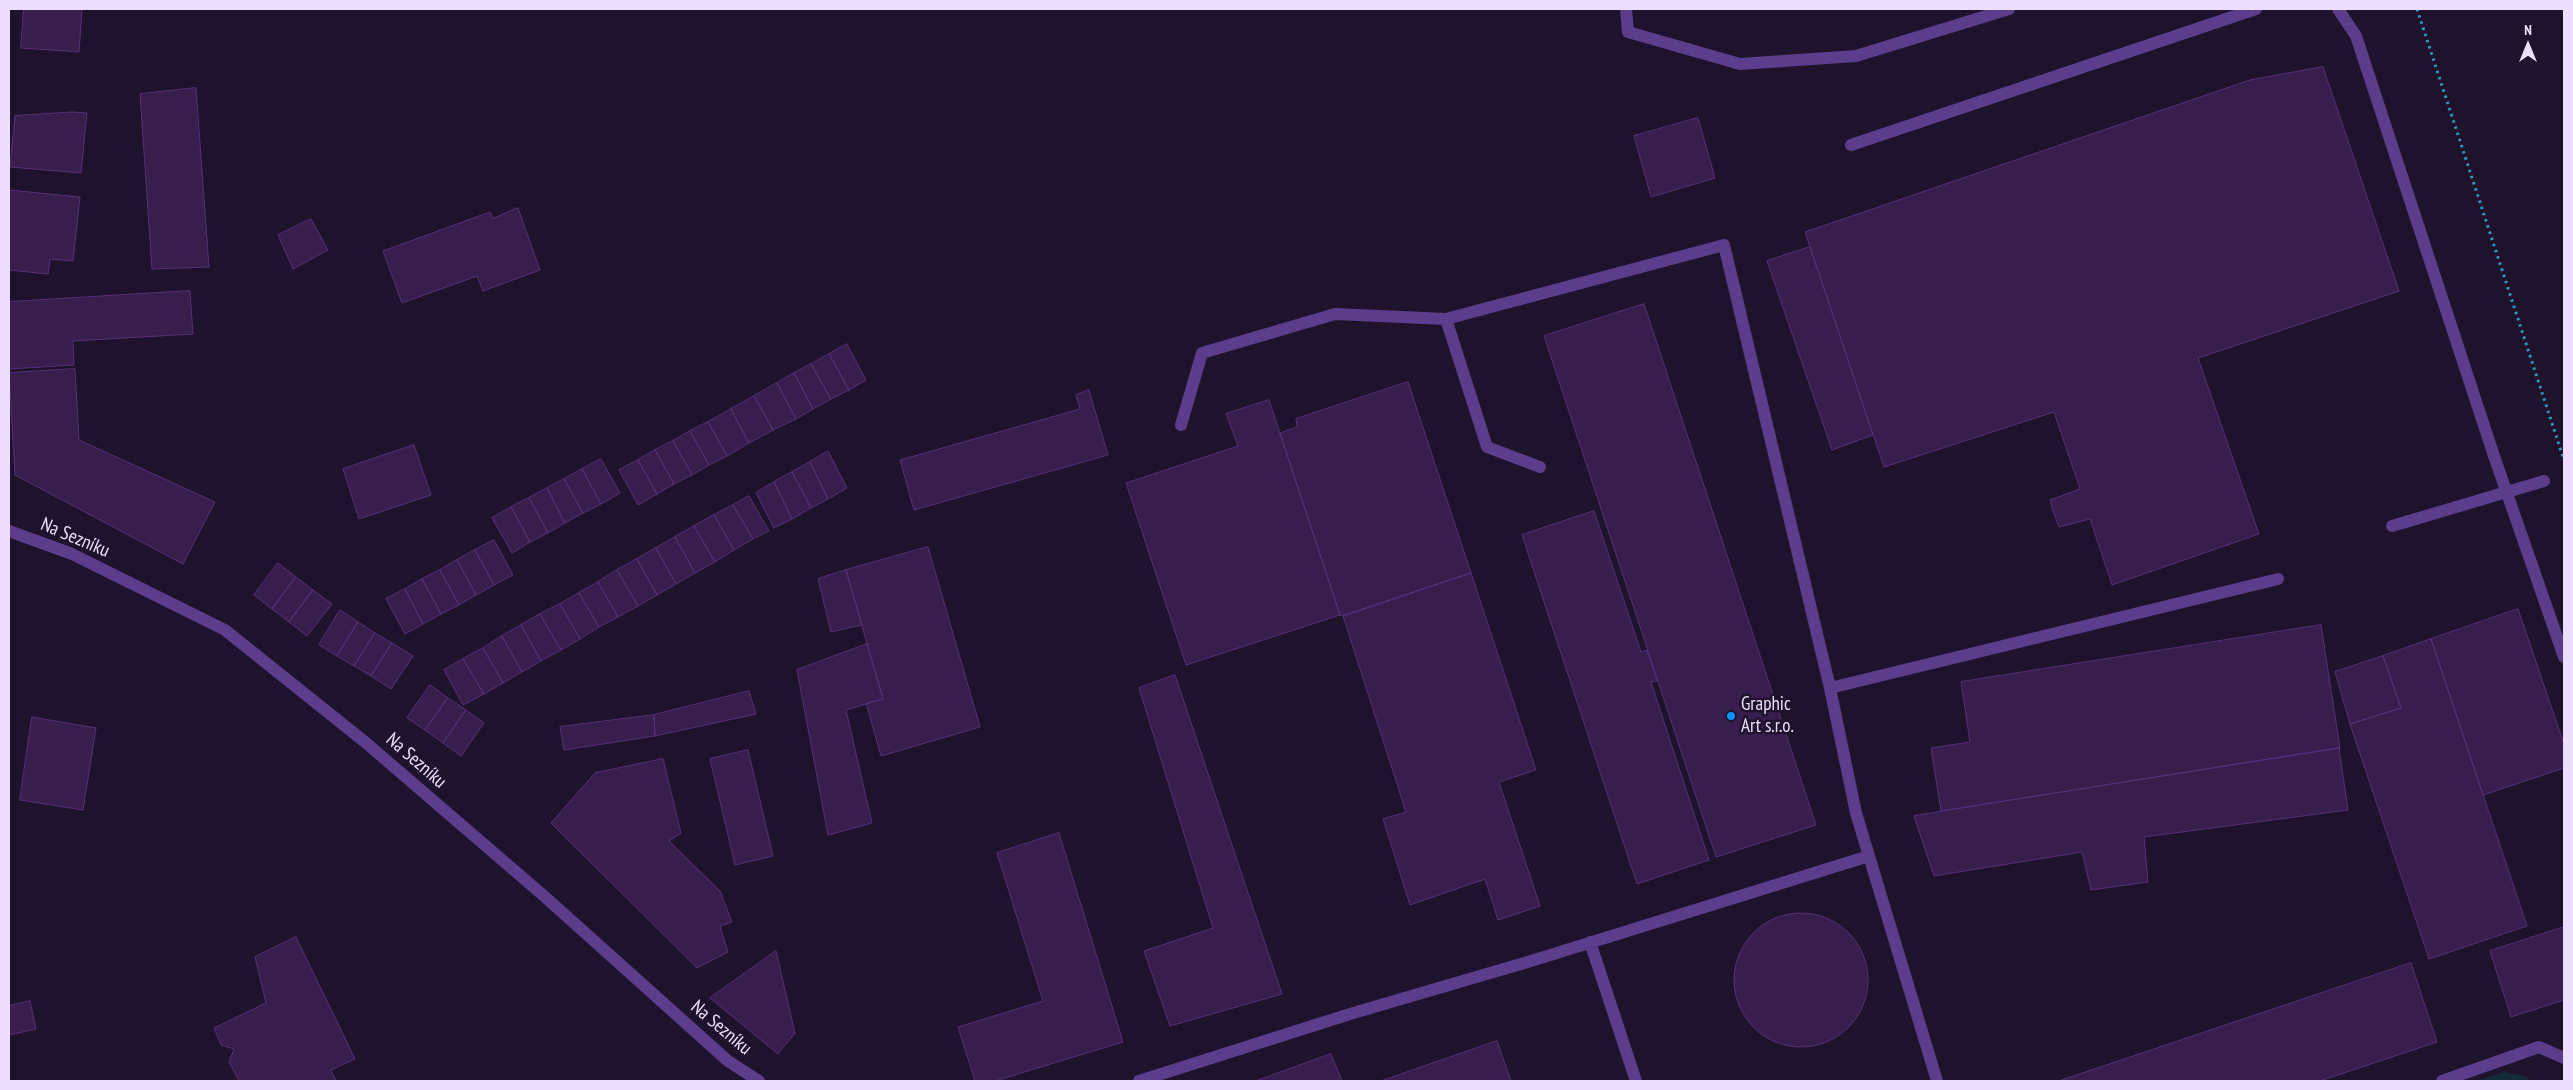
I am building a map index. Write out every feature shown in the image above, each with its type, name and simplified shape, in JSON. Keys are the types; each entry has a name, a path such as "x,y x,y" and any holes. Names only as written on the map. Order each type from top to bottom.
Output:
{"street":[{"path":"1626,9 1628,32 1740,64 1856,56 2009,9"},
{"path":"1851,145 2256,9"},
{"path":"2338,9 2356,36 2506,492 2564,657"},
{"path":"1181,425 1202,353 1335,314 1446,319 1724,245 1830,688 1856,813 1937,1081"},
{"path":"1446,319 1487,447 1540,467"},
{"path":"2392,526 2544,481"},
{"name":"Na Sezníku","path":"9,531 72,554 225,630 365,742 544,896 728,1061 759,1081"},
{"path":"1830,688 2278,579"},
{"path":"1139,1081 1166,1077 1350,1014 1869,856"},
{"path":"1590,942 1636,1081"},
{"path":"2442,1081 2539,1047 2564,1058"}],"path":[{"path":"2417,9 2564,462"}],"shaded area":[{"path":"2504,1072 2525,1076 2531,1081 2476,1081"}],"building":[{"path":"24,9 82,9 79,52 21,48"},
{"path":"2323,67 2399,291 2198,358 2259,534 2112,585 2090,519 2059,527 2053,511 2050,500 2080,489 2054,412 1884,467 1805,232 2250,80"},
{"path":"196,88 209,267 152,269 140,94"},
{"path":"72,112 87,113 81,173 10,167 15,116"},
{"path":"1698,118 1715,178 1651,197 1634,136"},
{"path":"9,190 80,197 73,261 50,259 48,274 9,270"},
{"path":"518,208 540,270 483,291 477,276 402,303 383,251 490,212 493,218"},
{"path":"311,219 328,250 293,269 278,235"},
{"path":"1810,247 1873,435 1832,450 1767,261"},
{"path":"190,291 193,334 73,341 74,365 9,369 9,302"},
{"path":"1644,304 1816,825 1716,857 1544,336"},
{"path":"847,344 866,380 849,390 829,354"},
{"path":"829,354 849,390 831,399 811,364"},
{"path":"811,364 831,399 813,409 794,373"},
{"path":"75,369 79,440 215,502 183,564 15,475 9,373"},
{"path":"794,373 813,409 796,419 777,383"},
{"path":"1408,382 1471,573 1343,616 1340,615 1280,433 1297,427 1296,419"},
{"path":"777,383 796,419 773,430 754,396"},
{"path":"1089,390 1108,455 914,510 900,460 1080,409 1076,395"},
{"path":"754,396 773,430 749,443 731,409"},
{"path":"1269,400 1340,615 1186,665 1126,483 1238,446 1226,414"},
{"path":"731,409 749,443 727,456 708,422"},
{"path":"708,422 727,456 709,465 690,431"},
{"path":"690,431 709,465 692,475 673,441"},
{"path":"673,441 692,475 674,484 655,450"},
{"path":"414,445 431,495 359,519 343,469"},
{"path":"655,450 674,484 657,494 638,460"},
{"path":"828,451 847,488 828,499 810,462"},
{"path":"601,459 620,493 601,504 582,469"},
{"path":"638,460 657,494 638,505 619,470"},
{"path":"810,462 828,499 811,508 792,472"},
{"path":"582,469 601,504 583,513 564,479"},
{"path":"792,472 811,508 792,519 774,482"},
{"path":"564,479 583,513 565,523 547,488"},
{"path":"774,482 792,519 774,528 756,493"},
{"path":"547,488 565,523 548,533 529,498"},
{"path":"749,496 769,531 753,539 733,505"},
{"path":"529,498 548,533 530,542 511,507"},
{"path":"733,505 753,539 734,550 714,515"},
{"path":"511,507 530,542 512,553 492,518"},
{"path":"1594,511 1641,652 1647,650 1657,681 1651,682 1709,860 1637,884 1522,535"},
{"path":"714,515 734,550 715,562 694,526"},
{"path":"694,526 715,562 695,573 675,537"},
{"path":"675,537 695,573 676,584 656,548"},
{"path":"494,540 513,575 494,585 475,550"},
{"path":"928,547 980,727 881,756 866,703 883,699 846,570"},
{"path":"656,548 676,584 657,595 637,559"},
{"path":"475,550 494,585 476,595 457,560"},
{"path":"637,559 657,595 638,606 617,570"},
{"path":"457,560 476,595 459,605 440,570"},
{"path":"278,563 296,577 272,609 254,595"},
{"path":"440,570 459,605 441,614 422,579"},
{"path":"617,570 638,606 618,617 598,582"},
{"path":"846,570 862,625 831,632 818,579"},
{"path":"1471,573 1536,770 1499,782 1540,906 1498,920 1485,879 1410,905 1383,819 1406,812 1343,616"},
{"path":"296,577 313,590 289,622 272,609"},
{"path":"422,579 441,614 423,624 405,589"},
{"path":"598,582 618,617 599,627 579,593"},
{"path":"405,589 423,624 405,634 386,599"},
{"path":"313,590 332,604 307,636 289,622"},
{"path":"579,593 599,627 580,639 560,604"},
{"path":"560,604 580,639 561,650 540,614"},
{"path":"2518,609 2564,744 2564,768 2483,795 2431,639"},
{"path":"340,610 358,622 337,656 319,645"},
{"path":"540,614 561,650 541,661 521,625"},
{"path":"358,622 375,633 354,666 337,656"},
{"path":"521,625 541,661 522,672 502,636"},
{"path":"2321,625 2340,748 1941,811 1931,748 1970,742 1961,682"},
{"path":"375,633 392,643 371,676 354,666"},
{"path":"502,636 522,672 503,683 483,648"},
{"path":"2431,639 2527,926 2429,959 2350,724 2401,708 2383,656"},
{"path":"392,643 413,656 391,689 371,676"},
{"path":"867,644 883,699 846,710 872,823 828,835 797,670"},
{"path":"483,648 503,683 484,694 463,659"},
{"path":"2383,656 2401,708 2350,724 2335,672"},
{"path":"463,659 484,694 463,705 444,670"},
{"path":"1175,675 1282,994 1170,1026 1144,951 1213,928 1139,688"},
{"path":"430,685 448,698 425,730 407,718"},
{"path":"749,691 756,714 655,736 654,715"},
{"path":"448,698 466,710 443,743 425,730"},
{"path":"466,710 484,723 461,756 443,743"},
{"path":"654,715 655,736 564,750 560,727"},
{"path":"32,717 96,728 83,810 20,800"},
{"path":"2339,748 2348,810 2144,837 2148,882 2091,890 2082,852 1934,876 1914,816"},
{"path":"748,750 773,856 735,865 710,759"},
{"path":"663,759 681,833 669,841 720,891 732,922 720,926 728,952 697,968 551,823 595,773"},
{"path":"1059,833 1123,1042 995,1081 975,1081 958,1027 1043,1001 997,853"},
{"path":"1801,913 1827,918 1849,932 1863,954 1868,980 1863,1006 1849,1028 1827,1042 1801,1047 1775,1042 1753,1028 1739,1006 1734,980 1739,954 1753,932 1775,918"},
{"path":"2564,927 2564,1000 2511,1017 2490,951"},
{"path":"296,937 355,1059 331,1070 336,1081 239,1081 229,1062 234,1049 221,1045 214,1028 266,1003 255,957"},
{"path":"776,951 795,1033 778,1054 710,998"},
{"path":"2411,963 2437,1042 2320,1081 2059,1081"},
{"path":"30,1001 36,1029 9,1035 9,1006"},
{"path":"1497,1041 1511,1081 1381,1081"},
{"path":"1331,1054 1342,1081 1256,1081"}],"place":[{"name":"Graphic Art s.r.o.","path":"1731,716"}]}
